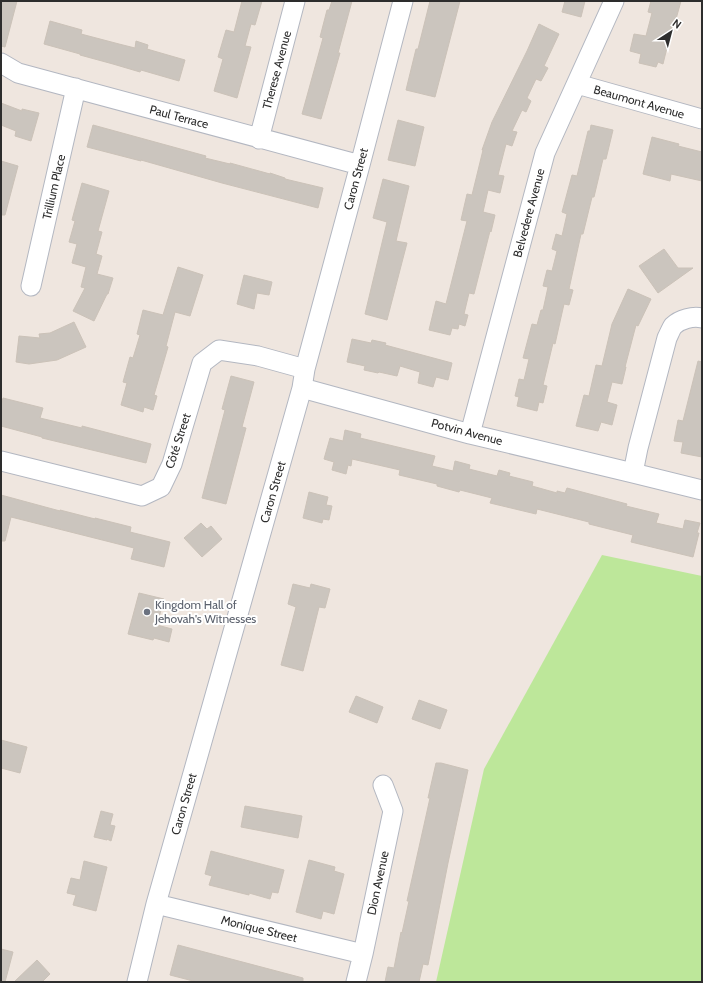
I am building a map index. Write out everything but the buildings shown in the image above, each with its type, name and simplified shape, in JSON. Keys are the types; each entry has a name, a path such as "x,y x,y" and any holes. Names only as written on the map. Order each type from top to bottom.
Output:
{"street":[{"name":"Therese Avenue","path":"259,138 295,1"},
{"name":"Caron Street","path":"137,982 156,904 304,378 403,1"},
{"name":"Belvedere Avenue","path":"470,434 545,153 614,1"},
{"name":"Paul Terrace","path":"1,63 18,73 360,165"},
{"name":"Beaumont Avenue","path":"577,84 702,119"},
{"name":"Trillium Place","path":"32,286 76,88"},
{"path":"633,473 638,448 667,338 674,326 684,319 696,317 702,318"},
{"name":"Côté Street","path":"1,461 142,496 161,487 172,464 202,363 219,350 258,356 304,378"},
{"name":"Potvin Avenue","path":"304,378 470,434 702,490"},
{"name":"Dion Avenue","path":"356,982 393,812 383,786"},
{"name":"Monique Street","path":"156,904 363,954"}],"green space":[{"path":"602,555 702,576 702,982 436,982 484,769"}],"place":[{"name":"Kingdom Hall of Jehovah's Witnesses","path":"147,612"}]}
